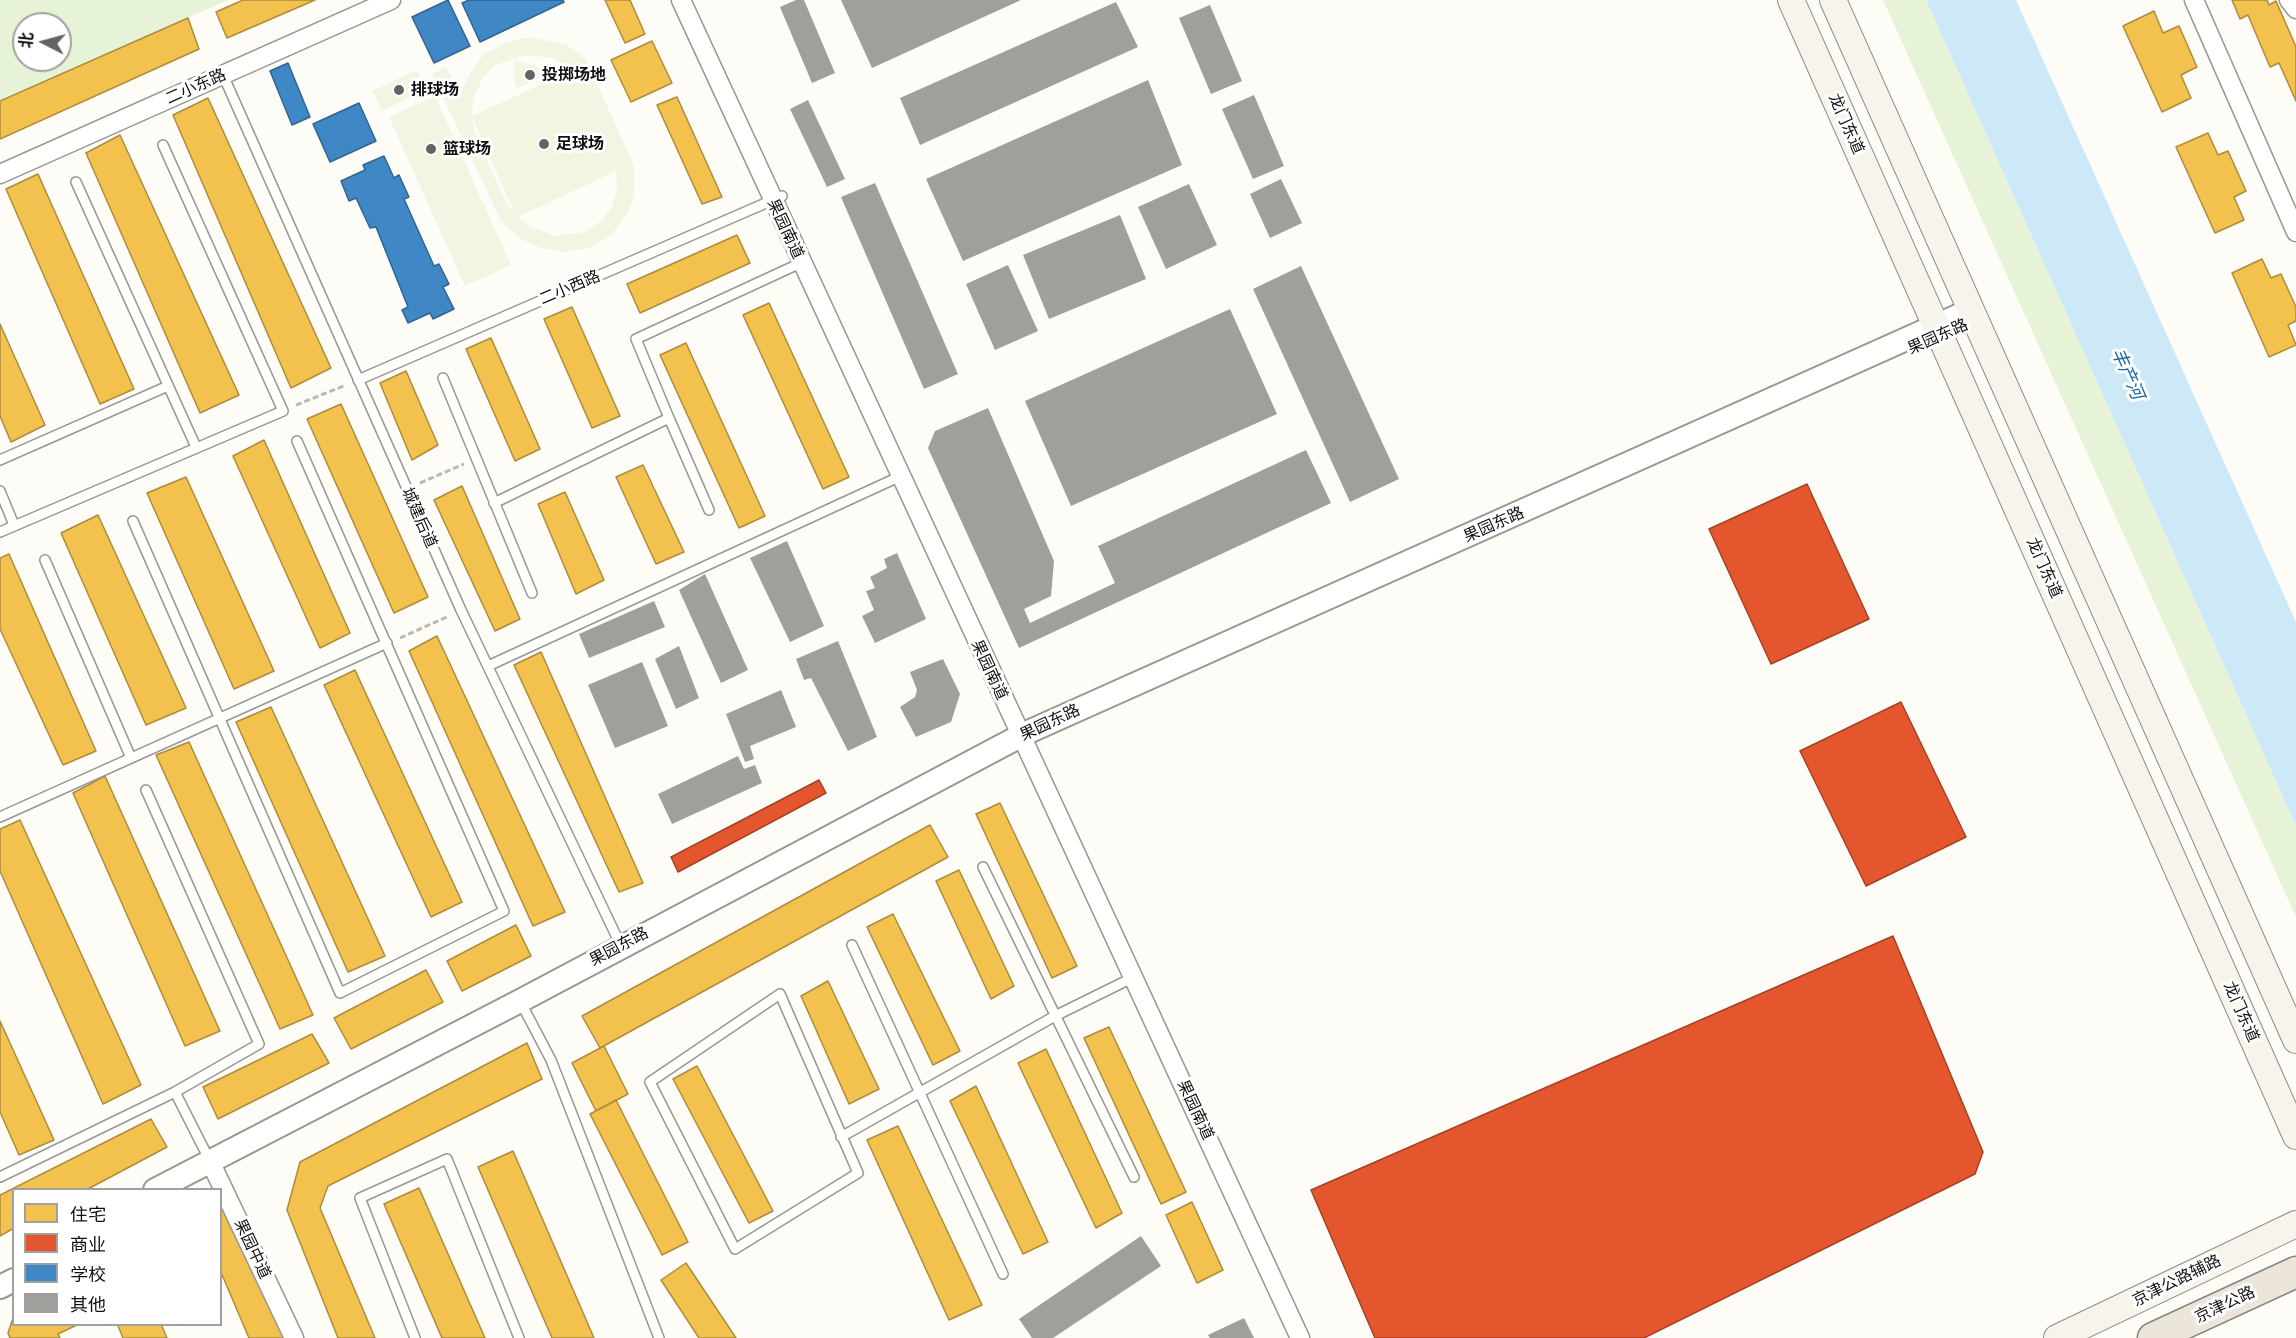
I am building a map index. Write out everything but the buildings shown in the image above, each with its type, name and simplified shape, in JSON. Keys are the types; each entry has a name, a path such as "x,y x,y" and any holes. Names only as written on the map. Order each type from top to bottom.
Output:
{"highway":[{"name":"京津公路","path":"2153,1338 2296,1272"}],"main road":[{"name":"龙门东道","path":"1791,0 2296,1136"},
{"path":"1833,0 2296,1040"},
{"name":"京津公路辅路","path":"2057,1338 2296,1224"}],"street":[{"name":"二小东路","path":"0,174 391,0"},
{"name":"果园南道","path":"681,0 777,198 903,475 1137,976 1311,1338"},
{"name":"果园南道","path":"694,0 777,198"},
{"path":"2194,0 2296,232"},
{"path":"2289,0 2296,9"},
{"name":"果园东路","path":"160,1188 213,1168 1026,740 1973,315"},
{"name":"果园南道","path":"1137,976 1300,1338"},
{"name":"果园东路","path":"189,1188 213,1168"},
{"name":"果园中道","path":"213,1168 294,1338"}],"lane":[{"name":"城建后道","path":"223,75 461,610 624,951"},
{"path":"0,532 283,411 163,145"},
{"path":"76,182 196,447"},
{"name":"二小西路","path":"358,380 777,198"},
{"path":"710,510 636,339 806,261"},
{"path":"443,378 532,593"},
{"path":"0,460 168,386"},
{"path":"494,503 669,418"},
{"path":"133,521 218,720 340,993 504,911 297,441"},
{"path":"488,666 903,475"},
{"path":"0,491 14,525"},
{"path":"45,560 131,758"},
{"path":"0,817 387,643"},
{"path":"0,1177 176,1092 259,1044 146,790"},
{"path":"983,867 1134,1177"},
{"path":"852,945 1003,1274"},
{"path":"841,1137 1055,1016 1137,976"},
{"path":"780,994 841,1137 858,1173 735,1249 650,1082 780,994"},
{"path":"522,1006 551,1060 658,1338"},
{"path":"176,1092 213,1168"},
{"path":"415,1338 360,1198 447,1159 519,1338"}],"path":[{"path":"283,411 358,380"},
{"path":"406,489 476,458"},
{"path":"387,643 461,610"}],"green space":[{"path":"0,0 228,0 72,69 72,12 12,12 12,72 65,72 0,101"},
{"path":"1883,0 1926,0 2296,826 2296,917"},
{"path":"531,37 567,45 585,58 634,165 634,195 628,211 613,233 592,247 566,252 541,248 521,239 501,221 432,74 446,67 460,94 472,70 484,54 506,42","holes":["526,55 554,58 571,71 472,116 473,100 482,79 495,65","472,119 515,214 506,203 475,133","616,171 617,189 612,207 602,220 586,232 555,236 529,226 518,217"]},
{"name":"投掷场地","path":"515,61 556,71 516,88 513,72"},
{"name":"排球场","path":"417,70 426,90 382,111 372,91"},
{"path":"435,96 473,180 463,185 473,181 511,265 465,286 389,117"}],"water":[{"name":"丰产河","path":"1926,0 2016,0 2296,622 2296,826"}],"place":[{"name":"投掷场地","path":"530,75"},
{"name":"排球场","path":"399,90"},
{"name":"足球场","path":"544,144"},
{"name":"篮球场","path":"431,149"}]}
